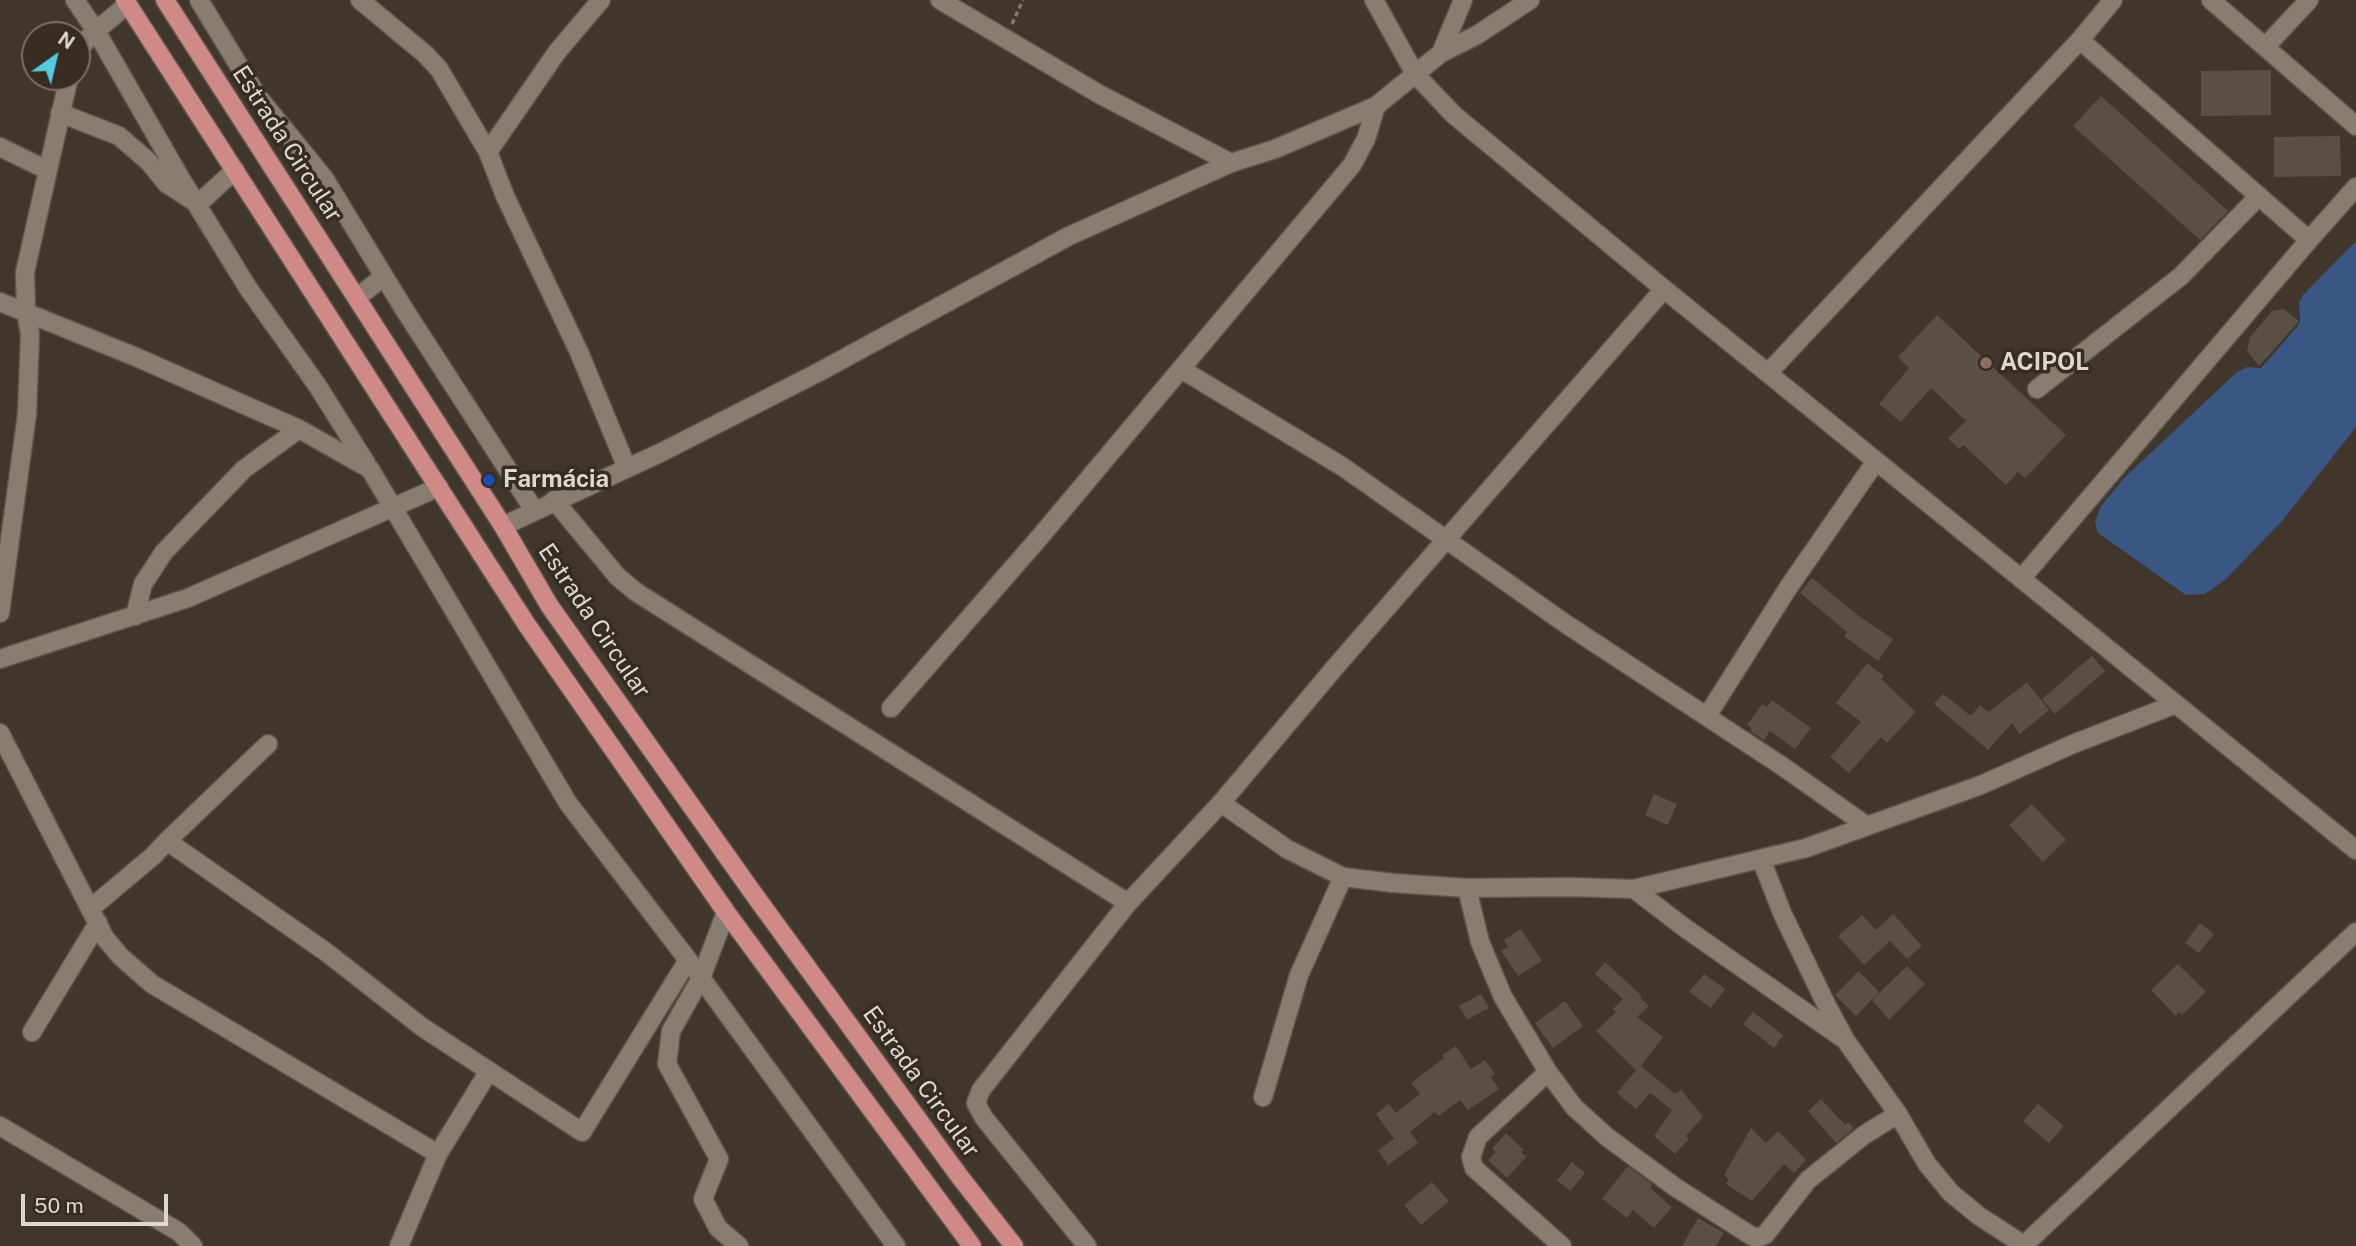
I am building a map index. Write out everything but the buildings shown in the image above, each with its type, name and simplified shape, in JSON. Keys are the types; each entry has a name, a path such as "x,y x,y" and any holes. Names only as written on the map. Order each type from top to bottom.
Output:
{"main road":[{"name":"Estrada Circular","path":"166,0 503,526 549,605 745,882 960,1177 1014,1246"},
{"path":"127,2 527,625 726,912 972,1246"}],"street":[{"path":"75,0 248,288 317,385 370,469 568,803 688,960 896,1246"},
{"path":"199,0 258,97 324,178 534,510"},
{"path":"488,152 558,52 601,0"},
{"path":"940,0 1099,93 1231,163"},
{"path":"1374,0 1415,74 1454,116 2356,850"},
{"path":"1441,54 1463,0"},
{"path":"503,526 627,468 819,372 1069,236 1231,163 1275,149 1377,106 1441,54 1477,35 1530,0"},
{"path":"1768,373 2080,40 2113,0"},
{"path":"2211,0 2356,126"},
{"path":"2266,46 2309,0"},
{"path":"91,37 127,2"},
{"path":"370,4 439,69 488,152 505,196 579,352 627,468"},
{"path":"2080,40 2309,240"},
{"path":"0,613 27,414 30,334 26,312 25,272 66,91"},
{"path":"891,708 1040,538 1352,165 1366,139 1377,106"},
{"path":"60,113 119,135 149,162 167,184 198,204"},
{"path":"0,147 47,170"},
{"path":"198,204 235,170"},
{"path":"2021,579 2356,187"},
{"path":"2037,389 2181,276 2259,196"},
{"path":"357,298 384,276"},
{"path":"1087,1246 984,1118 976,1103 981,1090 1128,903 1221,803 1664,289"},
{"path":"0,302 136,357 299,429 370,469"},
{"path":"1181,369 1343,467 1566,624 1707,716 1867,826"},
{"path":"135,616 144,584 164,552 244,469 299,429"},
{"path":"1707,716 1788,588 1876,461"},
{"path":"0,659 188,598 439,487"},
{"path":"554,500 617,576 636,592 1128,903"},
{"path":"1221,803 1287,849 1343,877 1468,888 1634,889 1806,848 1981,785 2073,744 2176,704"},
{"path":"0,733 105,938 121,957 152,984 438,1154"},
{"path":"32,1032 94,915 268,744"},
{"path":"167,841 326,952 422,1027 582,1132 688,960"},
{"path":"1762,859 1783,915 1825,1004 1846,1041 1898,1114 1927,1164 1951,1193 1979,1216 2024,1245 2356,932"},
{"path":"1263,1097 1298,975 1343,877"},
{"path":"1468,888 1480,942 1503,996 1548,1072 1574,1107 1606,1137 1675,1187 1756,1238 1765,1235 1808,1180 1864,1135 1898,1114"},
{"path":"1634,889 1846,1041"},
{"path":"726,912 701,978 671,1031 667,1064 719,1159 703,1199 718,1228 739,1246"},
{"path":"399,1246 438,1154 489,1071"},
{"path":"1548,1072 1478,1137 1471,1157 1474,1168 1562,1246"},
{"path":"0,1126 179,1232 193,1246"}],"path":[{"path":"1006,38 1023,0"}],"water":[{"path":"2356,241 2356,427 2282,521 2225,580 2205,594 2186,595 2098,533 2095,522 2101,506 2125,477 2237,372 2247,367 2261,368 2298,326 2299,303 2303,295"}],"place":[{"name":"ACIPOL","path":"1986,363"},
{"name":"Farmácia","path":"489,480"}]}
